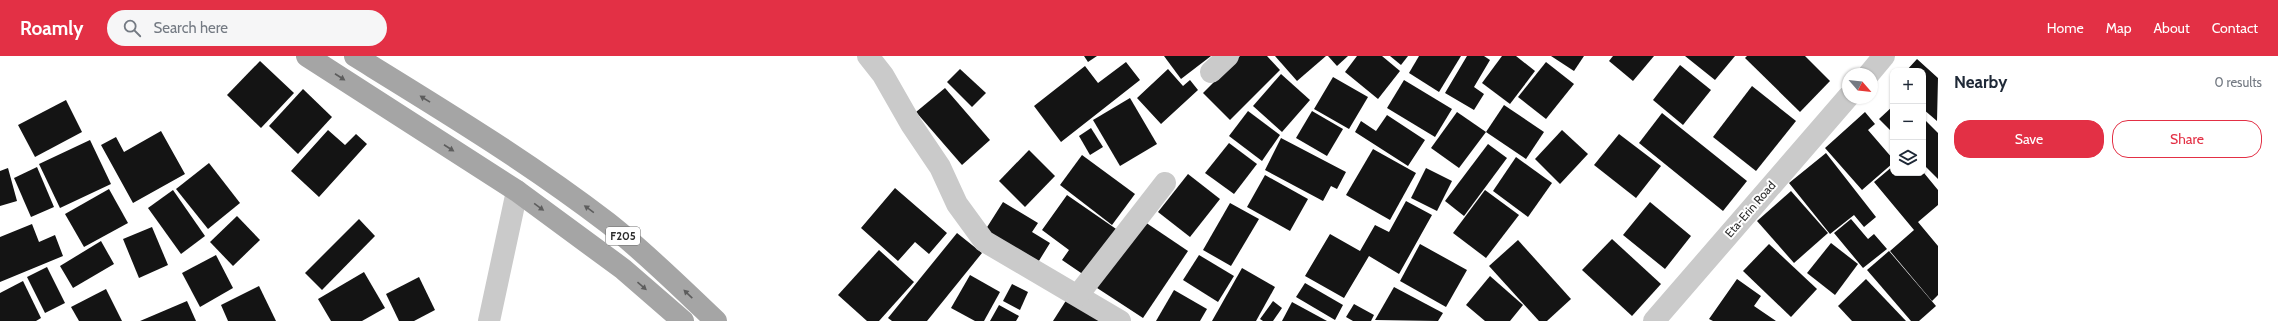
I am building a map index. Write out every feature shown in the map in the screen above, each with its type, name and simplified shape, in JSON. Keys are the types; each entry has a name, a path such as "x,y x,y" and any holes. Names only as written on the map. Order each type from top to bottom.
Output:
{"main road":[{"name":"F205","path":"307,56 505,183 623,269 683,321"},
{"name":"F205","path":"355,56 514,155 609,224 668,275 716,321"}],"street":[{"path":"868,56 883,75 911,124 940,167 957,204 984,241 1120,321"},
{"path":"1211,72 1228,56"},
{"path":"1874,68 1884,56"},
{"name":"Eta-Erin Road","path":"1654,321 1843,104"},
{"path":"489,321 505,183"},
{"path":"1078,295 1165,183"}],"building":[{"path":"1084,56 1097,56 1088,62"},
{"path":"1164,56 1211,56 1181,79"},
{"path":"1240,56 1267,56 1280,70 1230,120 1203,93"},
{"path":"1275,56 1326,56 1297,81"},
{"path":"1328,56 1348,56 1337,66"},
{"path":"1357,56 1382,56 1400,71 1378,99 1345,72"},
{"path":"1390,56 1408,56 1401,65"},
{"path":"1419,56 1461,56 1439,92 1409,73"},
{"path":"1467,56 1484,56 1490,60 1474,87 1484,94 1474,110 1445,93"},
{"path":"1502,56 1516,56 1535,71 1510,104 1482,83"},
{"path":"1551,56 1584,56 1574,71"},
{"path":"1613,56 1654,56 1633,81 1609,61"},
{"path":"1685,56 1735,56 1715,80"},
{"path":"1747,56 1805,56 1830,81 1800,112 1745,58"},
{"path":"1917,59 1938,78 1937,121 1926,112 1926,68 1909,68"},
{"path":"260,61 294,93 261,128 227,95"},
{"path":"1126,62 1140,80 1061,142 1034,106 1085,66 1098,83"},
{"path":"1546,62 1574,84 1546,119 1518,97"},
{"path":"1680,65 1711,90 1683,125 1653,100"},
{"path":"960,69 986,93 972,107 947,82"},
{"path":"1168,69 1183,86 1190,80 1198,90 1161,124 1137,98"},
{"path":"1281,74 1310,100 1282,132 1253,106"},
{"path":"1333,77 1368,97 1349,129 1314,109"},
{"path":"1404,80 1452,109 1435,137 1387,108"},
{"path":"1752,86 1796,121 1756,171 1713,137"},
{"path":"945,88 990,140 962,165 916,112"},
{"path":"303,89 332,117 298,154 269,126"},
{"path":"1130,98 1157,144 1120,166 1093,120"},
{"path":"66,100 82,132 35,157 18,125"},
{"path":"1504,105 1544,132 1526,159 1486,132"},
{"path":"1890,109 1890,130 1879,119"},
{"path":"1248,111 1280,135 1262,161 1229,136"},
{"path":"1312,111 1343,129 1327,156 1296,138"},
{"path":"1457,112 1486,132 1459,168 1431,148"},
{"path":"1865,112 1875,124 1868,130 1890,156 1890,166 1862,190 1825,148"},
{"path":"1662,113 1747,181 1723,211 1639,143"},
{"path":"1387,115 1425,140 1408,166 1355,132 1361,121 1376,131"},
{"path":"1926,121 1938,133 1938,179 1926,167"},
{"path":"1091,128 1103,147 1090,155 1079,136"},
{"path":"328,130 345,145 356,134 367,144 319,197 291,171"},
{"path":"1562,130 1588,154 1560,184 1535,159"},
{"path":"161,131 185,174 133,203 101,145 116,137 124,152"},
{"path":"1619,134 1661,166 1636,198 1594,165"},
{"path":"1281,138 1346,172 1337,189 1331,186 1323,201 1265,170"},
{"path":"90,140 111,184 60,208 39,164"},
{"path":"1229,143 1257,164 1234,194 1205,173"},
{"path":"1488,144 1507,158 1464,216 1445,201"},
{"path":"1373,149 1416,173 1390,220 1346,195"},
{"path":"1029,150 1055,176 1025,207 999,181"},
{"path":"1826,153 1876,217 1864,227 1854,215 1830,234 1789,183"},
{"path":"1082,155 1135,194 1112,225 1060,185"},
{"path":"1516,157 1552,183 1528,217 1493,191"},
{"path":"209,163 240,203 208,229 176,189"},
{"path":"37,167 54,207 31,217 14,178"},
{"path":"8,168 17,201 0,206 0,171"},
{"path":"1426,168 1452,181 1437,211 1411,198"},
{"path":"1890,169 1890,176 1926,175 1938,190 1938,205 1918,222 1938,246 1938,295 1932,301 1890,251 1914,230 1874,182"},
{"path":"1188,174 1220,199 1190,237 1158,212"},
{"path":"1265,175 1308,199 1290,231 1247,207"},
{"path":"895,188 947,233 929,254 915,242 898,261 861,228"},
{"path":"109,189 128,223 84,247 65,214"},
{"path":"173,190 205,236 181,254 148,208"},
{"path":"1485,190 1519,215 1486,258 1453,233"},
{"path":"1791,191 1828,233 1794,263 1757,221"},
{"path":"1067,195 1119,231 1087,277 1062,260 1069,250 1042,230"},
{"path":"1406,201 1432,215 1399,274 1369,256 1344,298 1305,276 1330,234 1360,251 1375,225 1389,232"},
{"path":"1003,202 1038,223 1032,232 1050,243 1037,264 984,232"},
{"path":"1650,202 1691,236 1665,269 1623,235"},
{"path":"1230,203 1259,219 1231,266 1203,250"},
{"path":"237,216 260,240 233,266 210,242"},
{"path":"1139,218 1188,251 1143,318 1094,286"},
{"path":"359,219 375,236 322,290 305,273"},
{"path":"1851,219 1868,239 1874,234 1887,249 1863,268 1834,233"},
{"path":"32,224 39,242 55,235 63,256 0,282 0,237"},
{"path":"152,227 168,265 139,278 123,239"},
{"path":"957,233 982,253 927,321 892,321 888,318"},
{"path":"1612,239 1661,284 1632,316 1582,270"},
{"path":"1518,240 1571,299 1547,321 1539,321 1489,266"},
{"path":"101,241 114,264 73,288 60,266"},
{"path":"1831,243 1858,264 1835,295 1807,273"},
{"path":"1420,244 1467,270 1446,307 1400,281"},
{"path":"1769,244 1817,289 1791,317 1743,271"},
{"path":"879,250 914,282 879,321 867,321 838,295"},
{"path":"1889,251 1936,306 1919,321 1911,321 1867,270"},
{"path":"216,255 233,288 200,307 182,273"},
{"path":"1199,255 1234,276 1218,302 1183,280"},
{"path":"47,267 65,303 45,313 27,277"},
{"path":"1242,268 1275,287 1256,321 1212,321"},
{"path":"364,272 385,308 362,321 331,321 318,299"},
{"path":"970,275 1000,292 984,321 975,321 951,308"},
{"path":"1490,276 1523,305 1510,321 1485,321 1466,305"},
{"path":"419,277 435,310 414,321 399,321 386,294"},
{"path":"1737,279 1761,296 1754,306 1776,321 1713,321 1709,319"},
{"path":"1866,279 1906,321 1852,321 1838,306"},
{"path":"23,281 41,318 36,321 0,321 0,293"},
{"path":"1305,283 1343,305 1335,320 1296,297"},
{"path":"1012,284 1028,292 1020,310 1003,301"},
{"path":"259,286 276,321 228,321 221,305"},
{"path":"1394,287 1443,313 1438,321 1375,320"},
{"path":"106,289 122,321 79,321 71,307"},
{"path":"1174,290 1207,309 1200,321 1156,321"},
{"path":"1067,299 1103,321 1053,321"},
{"path":"187,301 196,321 140,321"},
{"path":"1273,301 1282,308 1273,321 1263,321 1260,319"},
{"path":"1292,302 1327,321 1282,321"},
{"path":"1354,304 1374,315 1371,321 1353,321 1346,317"},
{"path":"999,305 1019,316 1016,321 990,321"}]}
